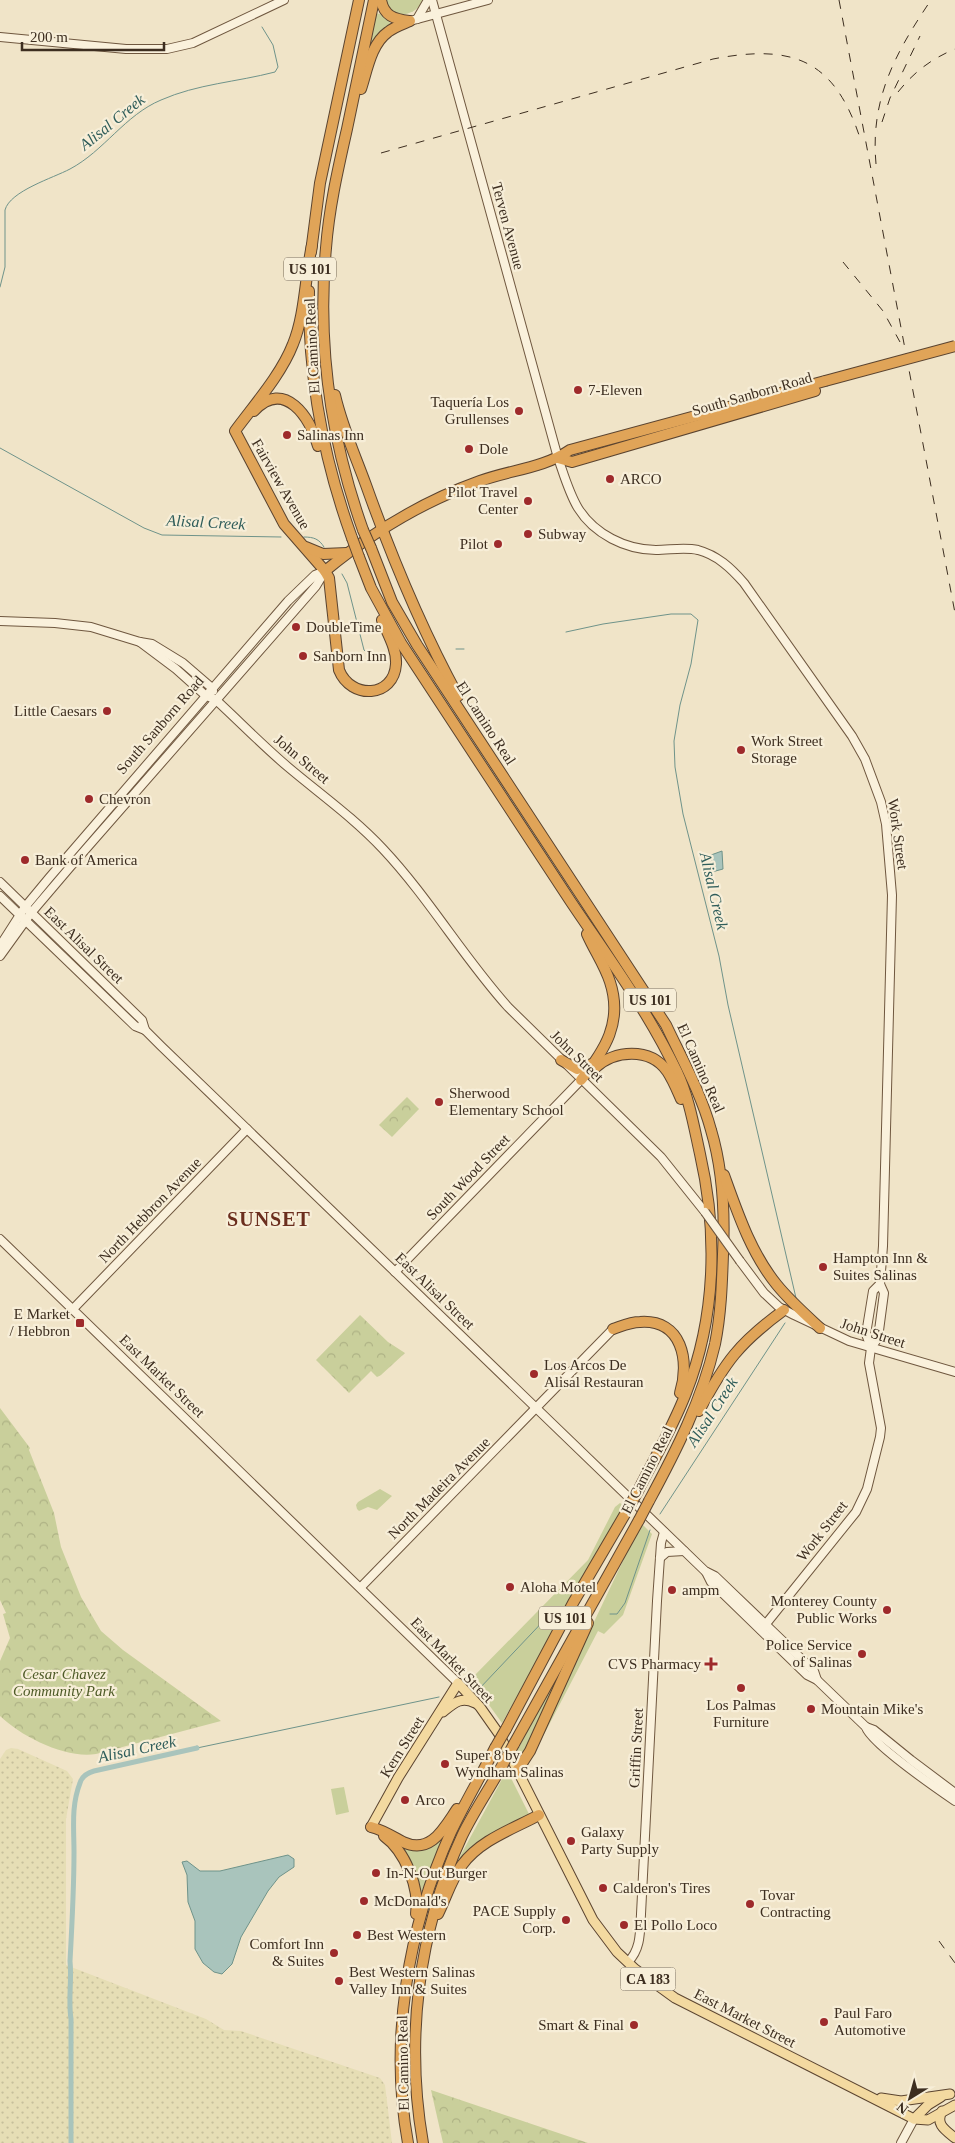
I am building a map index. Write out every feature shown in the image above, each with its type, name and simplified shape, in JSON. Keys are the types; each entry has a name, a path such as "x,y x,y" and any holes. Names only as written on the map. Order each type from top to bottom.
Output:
{"highway":[{"name":"El Camino Real","path":"359,0 320,184 312,245 309,308 312,369 321,432 336,492 372,588 401,643 633,994 664,1045 679,1075 693,1122 706,1178 711,1216 711,1278 706,1321 695,1366 680,1408 638,1491 573,1603 495,1748 452,1832 439,1862 424,1906 413,1951 401,2039 402,2089 408,2143"},
{"name":"El Camino Real","path":"374,0 341,154 326,246 323,308 326,368 335,430 349,488 370,548 397,611 417,645 666,1025 695,1084 711,1128 719,1161 724,1222 721,1302 715,1343 708,1370 683,1437 639,1520 463,1835 438,1897 420,1974 415,2028 417,2101 423,2143"},
{"path":"380,0 385,12 389,16 413,20"},
{"path":"341,154 375,48 389,31 413,20"},
{"name":"Fairview Avenue","path":"312,245 299,325 293,346 284,363 234,431 282,520 299,543 325,571"},
{"path":"323,308 330,366 338,406 382,530 414,609 463,705 471,726"},
{"name":"South Sanborn Road","path":"325,571 382,530 427,504 477,482 558,458 572,462 955,346"},
{"name":"South Sanborn Road","path":"826,384 955,352"},
{"path":"242,446 241,438 244,427 258,407 276,400 292,403 301,410 309,422 336,492"},
{"path":"299,543 323,554 348,553"},
{"path":"325,571 330,582 339,670 349,685 364,691 375,690 385,685 393,676 396,664 394,650 372,588"},
{"path":"571,902 611,983 614,1001 611,1032 607,1045 581,1080"},
{"path":"581,1080 602,1061 611,1057 640,1054 653,1059 667,1072 693,1122"},
{"path":"561,1060 579,1069 589,1066 598,1058"},
{"path":"719,1161 738,1219 766,1270 790,1300 820,1328"},
{"path":"683,1437 691,1427 716,1379 732,1356 751,1335 784,1310"},
{"path":"613,1329 635,1322 652,1322 669,1331 680,1344 684,1357 684,1379 668,1432"},
{"path":"517,1771 530,1751 602,1594 605,1579"},
{"path":"371,1827 380,1829 413,1845 424,1845 433,1841 440,1834 486,1766"},
{"path":"430,1930 456,1874 466,1859 485,1843 539,1815"},
{"path":"371,1827 396,1848 415,1885 418,1900 412,1935 413,1951"}],"main road":[{"path":"264,0 267,8"},
{"path":"0,37 126,49 167,49 199,40 284,0"},
{"path":"413,20 430,0"},
{"name":"Terven Avenue","path":"430,0 437,14 558,458"},
{"path":"413,20 488,0"},
{"name":"Work Street","path":"558,458 569,491 579,509 589,522 608,537 622,544 646,550 698,550 720,560 736,574 852,736 876,784 886,824 892,895 880,1284 884,1293 879,1334 871,1348"},
{"name":"South Sanborn Road","path":"28,910 205,695 288,601 315,575 325,571"},
{"name":"South Sanborn Road","path":"28,910 316,586 325,571"},
{"name":"John Street","path":"0,621 91,626 152,644 167,652 212,688 216,700"},
{"name":"John Street","path":"140,642 182,674 205,695 216,700 268,749 341,809 384,849 490,987 581,1080 661,1157 705,1212 764,1293 784,1310 820,1328 871,1348 955,1372"},
{"name":"East Alisal Street","path":"0,882 142,1020 145,1030"},
{"name":"East Alisal Street","path":"0,896 135,1026 145,1030 706,1572 711,1582 763,1627 807,1675 817,1680 884,1747 955,1801"},
{"path":"0,946 28,910"},
{"path":"0,956 22,918"},
{"name":"South Wood Street","path":"395,1272 581,1080"},
{"name":"North Hebbron Avenue","path":"73,1309 247,1129"},
{"name":"East Market Street","path":"0,1239 361,1587 480,1707 498,1734 593,1920 608,1942 628,1962 675,1998 914,2119"},
{"name":"Work Street","path":"763,1627 856,1512 867,1489 879,1445 881,1430 869,1363 871,1348 866,1334 873,1291 880,1284"},
{"name":"North Madeira Avenue","path":"361,1587 537,1409 613,1329"},
{"name":"Griffin Street","path":"628,1962 635,1955 638,1945 641,1914 660,1558 664,1532"},
{"path":"660,1558 667,1552 684,1551"},
{"name":"Kern Street","path":"371,1827 391,1790 458,1683"},
{"path":"437,1716 462,1699 469,1700 480,1707"},
{"name":"East Alisal Street","path":"866,1727 874,1730 955,1792"},
{"path":"867,2095 901,2101 952,2093"},
{"path":"901,2143 914,2119 928,2105 952,2093"},
{"path":"914,2119 928,2120 955,2105"},
{"path":"942,2111 939,2122 943,2129 955,2138"}],"shaded area":[{"path":"11,1748 18,1749 67,1771 73,1779 66,1819 66,1965 206,2019 224,2030 241,2031 380,2078 385,2085 392,2143 0,2143 0,1759 6,1750"}],"green space":[{"path":"385,0 423,1 413,11 400,15 391,13"},
{"path":"376,13 383,15 392,25 367,57"},
{"path":"407,1097 419,1109 392,1137 379,1125"},
{"path":"360,1315 388,1342 405,1353 381,1375 377,1377 371,1371 349,1393 316,1360"},
{"name":"Cesar Chavez Community Park","path":"0,1408 30,1448 29,1450 54,1513 61,1547 81,1597 101,1631 123,1650 221,1721 96,1754 84,1755 58,1750 32,1739 0,1716 0,1661 10,1638 3,1614 6,1613 0,1600"},
{"path":"380,1489 392,1496 377,1510 368,1507 359,1511 357,1509 356,1505 358,1502"},
{"path":"620,1503 624,1506 502,1723 474,1684 474,1676 588,1560 615,1507"},
{"path":"641,1523 652,1534 623,1615 604,1634 598,1631 527,1767 526,1765"},
{"path":"564,1663 566,1664 527,1750 521,1757 517,1751"},
{"path":"507,1770 529,1814 528,1816 452,1871"},
{"path":"344,1787 349,1812 336,1815 331,1789"},
{"path":"442,1838 420,1892 414,1876 413,1866 399,1843"},
{"path":"431,2090 588,2143 443,2143"}],"water":[{"path":"722,851 723,869 712,872 711,855"},
{"path":"288,1855 294,1859 294,1867 279,1877 268,1891 241,1937 232,1964 222,1974 214,1972 203,1963 195,1949 195,1921 188,1902 187,1875 182,1862 187,1861 200,1871 220,1871"}],"waterway":[{"name":"Alisal Creek","path":"0,287 5,267 5,210 15,197 23,191 70,169 94,153 136,115 161,100 189,90 275,72 278,67 273,45 262,27"},
{"name":"Alisal Creek","path":"0,448 144,528 162,535 281,537"},
{"name":"Alisal Creek","path":"304,537 316,539 324,547"},
{"name":"Alisal Creek","path":"342,574 347,583 364,650 374,659 384,657"},
{"name":"Alisal Creek","path":"566,632 603,624 671,614 691,614 698,620 691,664 680,705 674,741 675,767 683,814 719,956 728,1005 796,1298"},
{"name":"Alisal Creek","path":"456,649 464,649"},
{"name":"Alisal Creek","path":"660,1514 785,1323"},
{"name":"Alisal Creek","path":"610,1614 617,1614 625,1603 650,1530"},
{"name":"Alisal Creek","path":"479,1689 550,1614"},
{"name":"Alisal Creek","path":"197,1746 197,1748 439,1697"},
{"name":"Alisal Creek","path":"71,2143 70,1961 74,1879 74,1817 77,1792 82,1778 91,1772 197,1748"}],"railway":[{"path":"839,0 955,613"},
{"path":"876,164 875,140 877,118 888,77 907,38 931,0"},
{"path":"882,122 890,98 920,36"},
{"path":"898,92 910,78 924,67 938,57 955,49"},
{"path":"381,153 713,59 765,54 787,56 806,63 823,74 837,90 849,111 860,138"},
{"path":"843,262 883,311 900,342"},
{"path":"939,1941 955,1963"}],"place":[{"name":"7-Eleven","path":"578,390"},
{"name":"Taquería Los Grullenses","path":"519,411"},
{"name":"Salinas Inn","path":"287,435"},
{"name":"Dole","path":"469,449"},
{"name":"ARCO","path":"610,479"},
{"name":"Pilot Travel Center","path":"528,501"},
{"name":"Subway","path":"528,534"},
{"name":"Pilot","path":"498,544"},
{"name":"DoubleTime","path":"296,627"},
{"name":"Sanborn Inn","path":"303,656"},
{"name":"Little Caesars","path":"107,711"},
{"name":"Work Street Storage","path":"741,750"},
{"name":"Chevron","path":"89,799"},
{"name":"Bank of America","path":"25,860"},
{"name":"Sherwood Elementary School","path":"439,1102"},
{"name":"Hampton Inn & Suites Salinas","path":"823,1267"},
{"name":"E Market / Hebbron","path":"80,1323"},
{"name":"Los Arcos De Alisal Restauran","path":"534,1374"},
{"name":"Aloha Motel","path":"510,1587"},
{"name":"ampm","path":"672,1590"},
{"name":"Monterey County Public Works","path":"887,1610"},
{"name":"Police Service of Salinas","path":"862,1654"},
{"name":"CVS Pharmacy","path":"711,1664"},
{"name":"Los Palmas Furniture","path":"741,1688"},
{"name":"Mountain Mike's","path":"811,1709"},
{"name":"Super 8 by Wyndham Salinas","path":"445,1764"},
{"name":"Arco","path":"405,1800"},
{"name":"Galaxy Party Supply","path":"571,1841"},
{"name":"In-N-Out Burger","path":"376,1873"},
{"name":"Calderon's Tires","path":"603,1888"},
{"name":"McDonald's","path":"364,1901"},
{"name":"Tovar Contracting","path":"750,1904"},
{"name":"PACE Supply Corp.","path":"566,1920"},
{"name":"El Pollo Loco","path":"624,1925"},
{"name":"Best Western","path":"357,1935"},
{"name":"Comfort Inn & Suites","path":"334,1953"},
{"name":"Best Western Salinas Valley Inn & Suites","path":"339,1981"},
{"name":"Paul Faro Automotive","path":"824,2022"},
{"name":"Smart & Final","path":"634,2025"}],"district":[{"name":"SUNSET","path":"269,1219"}]}
